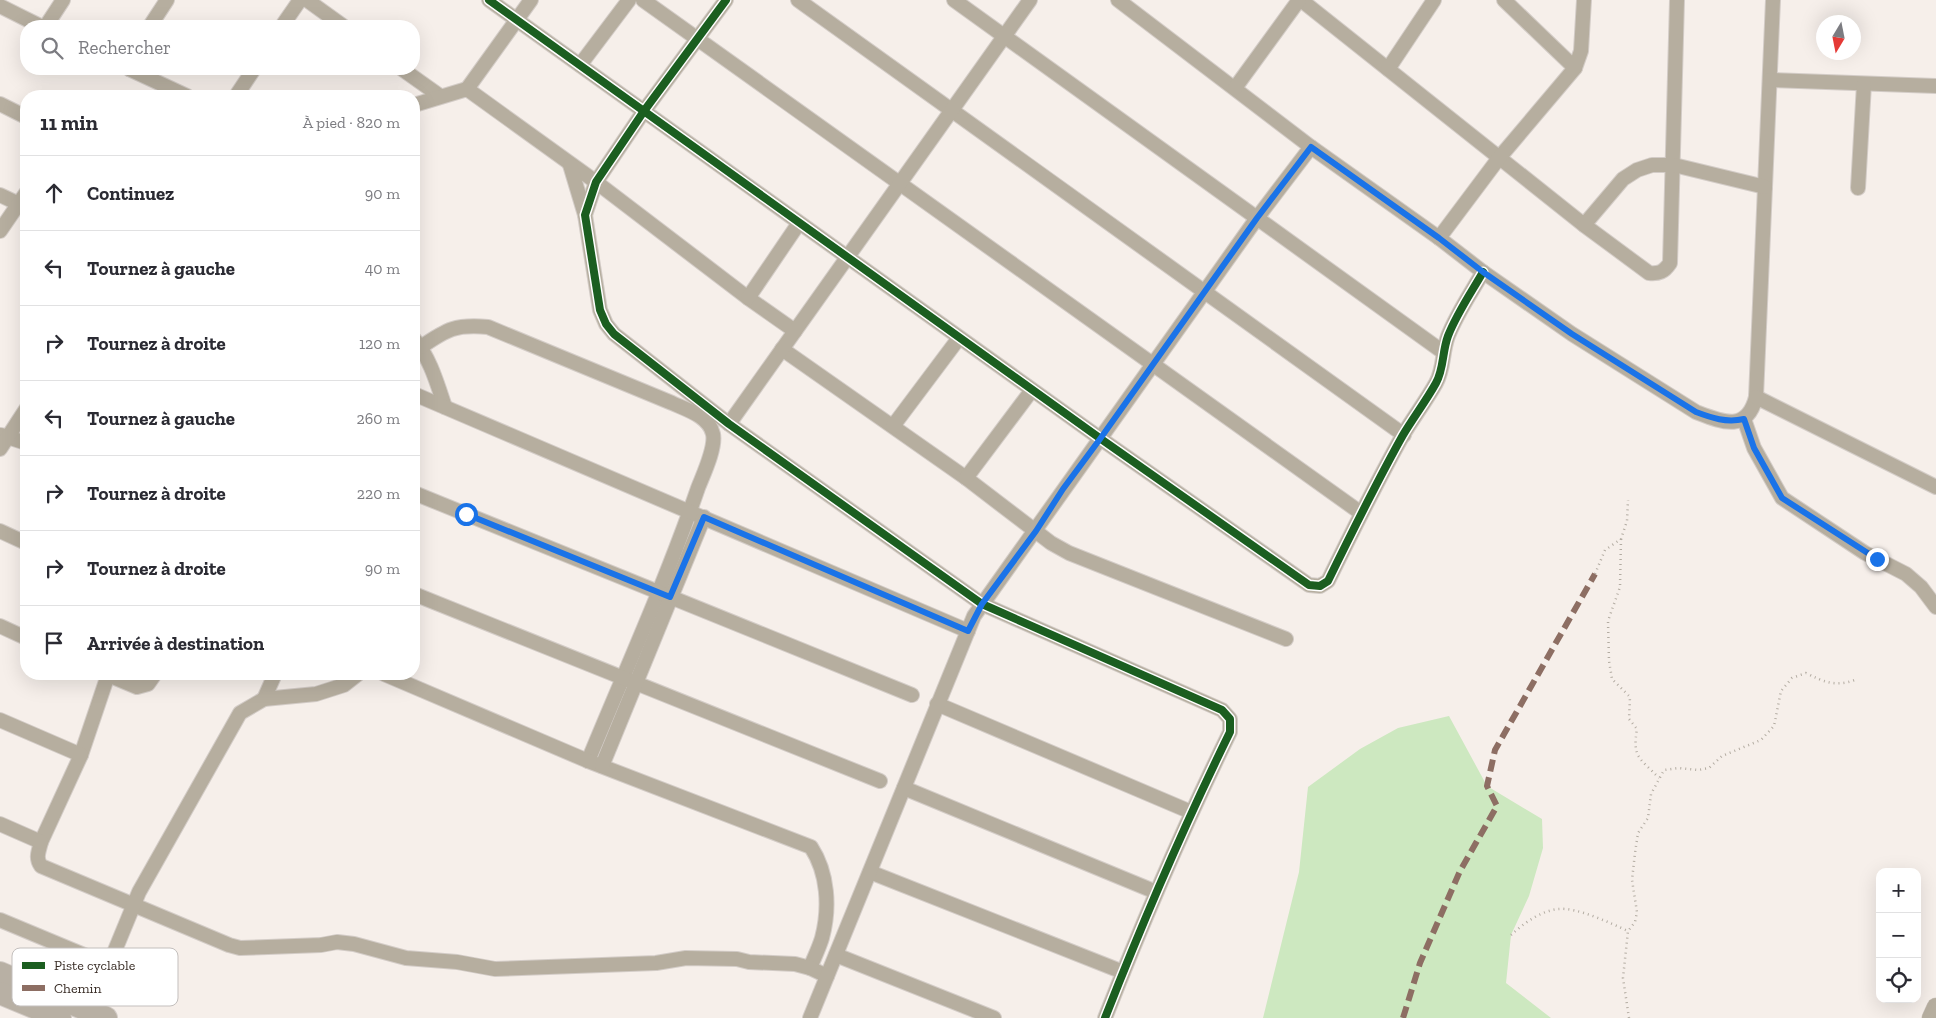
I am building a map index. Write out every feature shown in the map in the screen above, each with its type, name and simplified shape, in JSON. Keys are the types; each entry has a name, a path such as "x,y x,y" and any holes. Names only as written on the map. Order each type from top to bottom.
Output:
{"highway":[{"path":"0,974 12,979"},
{"path":"0,993 12,998"},
{"path":"31,1006 60,1018"},
{"path":"76,1006 98,1015"}],"street":[{"path":"50,20 64,0"},
{"path":"154,20 168,0"},
{"path":"286,20 300,0"},
{"path":"307,0 335,20"},
{"path":"489,0 1100,439 1309,585 1320,586 1328,581 1361,513 1404,434 1436,383 1441,371 1443,352 1458,315 1483,272"},
{"path":"420,103 467,89 531,0"},
{"path":"580,65 628,0"},
{"path":"643,0 1361,513"},
{"path":"585,215 596,182 644,111 726,0"},
{"path":"798,0 1404,434"},
{"path":"954,0 1443,352"},
{"path":"729,424 1030,0"},
{"path":"1118,0 1311,147 1572,334 1696,412 1714,419 1733,421 1744,419 1752,411 1756,397 1773,0"},
{"path":"1235,88 1300,0 1584,225 1649,273 1658,274 1666,270 1670,263 1677,0"},
{"path":"1388,69 1434,0"},
{"path":"1504,0 1576,68"},
{"path":"1439,238 1499,158 1576,68 1581,51 1584,0"},
{"path":"0,6 28,20"},
{"path":"142,75 174,90"},
{"path":"241,90 250,75"},
{"path":"410,75 440,96"},
{"path":"1770,80 1936,86"},
{"path":"1858,188 1864,84"},
{"path":"467,89 596,182 748,298 795,331"},
{"path":"0,104 20,114"},
{"path":"810,1018 937,704 968,631 982,604 1036,531 1063,489 1257,218 1311,147"},
{"path":"570,165 585,215 600,310 606,324 614,334 729,424 982,604 1222,710 1230,719 1230,732 1191,812 1156,892 1105,1018"},
{"path":"1584,225 1623,179 1637,170 1652,165 1674,165 1765,187"},
{"path":"0,195 20,198"},
{"path":"0,231 20,202"},
{"path":"748,298 800,223"},
{"path":"420,342 466,325 488,327 698,415 709,423 714,436 710,455 664,594"},
{"path":"893,426 959,338"},
{"path":"420,348 432,369 445,407"},
{"path":"782,349 966,478 1051,543 1069,552 1286,639"},
{"path":"966,478 1032,390"},
{"path":"420,397 968,631"},
{"path":"1756,397 1936,487"},
{"path":"0,449 4,435 20,416"},
{"path":"1744,419 1754,448 1782,498 1865,553 1906,574 1921,587 1936,607"},
{"path":"4,435 20,441"},
{"path":"420,495 912,694"},
{"path":"588,761 628,681 664,594 704,517"},
{"path":"0,531 20,540"},
{"path":"420,596 880,781"},
{"path":"0,626 20,635"},
{"path":"105,680 81,755 41,842 37,856 38,862 41,866 229,945 240,948 320,946 337,942 354,944 406,958 457,962 495,969 656,963 686,958 737,959 758,963 779,962 795,964 810,968 827,976"},
{"path":"121,680 137,687 148,684 151,680"},
{"path":"264,699 272,680"},
{"path":"116,948 139,892 240,713 264,699 316,694 344,685 350,680"},
{"path":"398,680 588,761 812,847 818,858 826,894 822,938 810,968"},
{"path":"602,766 628,681"},
{"path":"937,704 1191,812"},
{"path":"0,720 81,755"},
{"path":"904,788 1156,892"},
{"path":"0,824 41,842"},
{"path":"870,872 1123,972"},
{"path":"0,920 66,948"},
{"path":"836,955 994,1018"},
{"path":"1931,1018 1936,1006"}],"path":[{"path":"1628,500 1627,521 1621,539 1620,588 1608,621 1609,661 1612,679 1630,697 1629,719 1638,729 1634,747 1637,755 1659,778"},
{"path":"1596,574 1605,550 1621,539"},
{"path":"1630,1018 1624,978 1628,931 1635,922 1637,912 1632,880 1638,832 1648,818 1651,794 1664,770 1679,768 1698,770 1709,768 1722,756 1761,740 1774,726 1781,691 1792,678 1806,673 1821,680 1841,685 1855,680"},
{"path":"1511,935 1530,919 1558,909 1597,918 1628,931"}],"green space":[{"path":"1449,716 1487,786 1542,819 1543,848 1529,896 1511,935 1506,983 1551,1018 1263,1018 1299,872 1308,787 1360,749 1398,728"}],"marked path":[{"path":"1403,1018 1420,963 1460,871 1497,806 1487,786 1495,750 1595,574"}],"cycle path":[{"path":"489,0 1101,439 1309,585 1320,586 1328,581 1393,453 1439,378 1446,342 1460,311 1483,272"},
{"path":"726,0 644,111 596,182 585,215 600,310 606,324 614,334 729,424 982,604 1222,710 1230,719 1230,732 1164,874 1105,1018"}],"route":[{"path":"466,514 670,597 704,517 968,631 974,616 982,604 1036,531 1063,489 1257,218 1311,147 1572,334 1696,412 1714,419 1733,421 1744,419 1754,448 1782,498 1877,559"}]}
